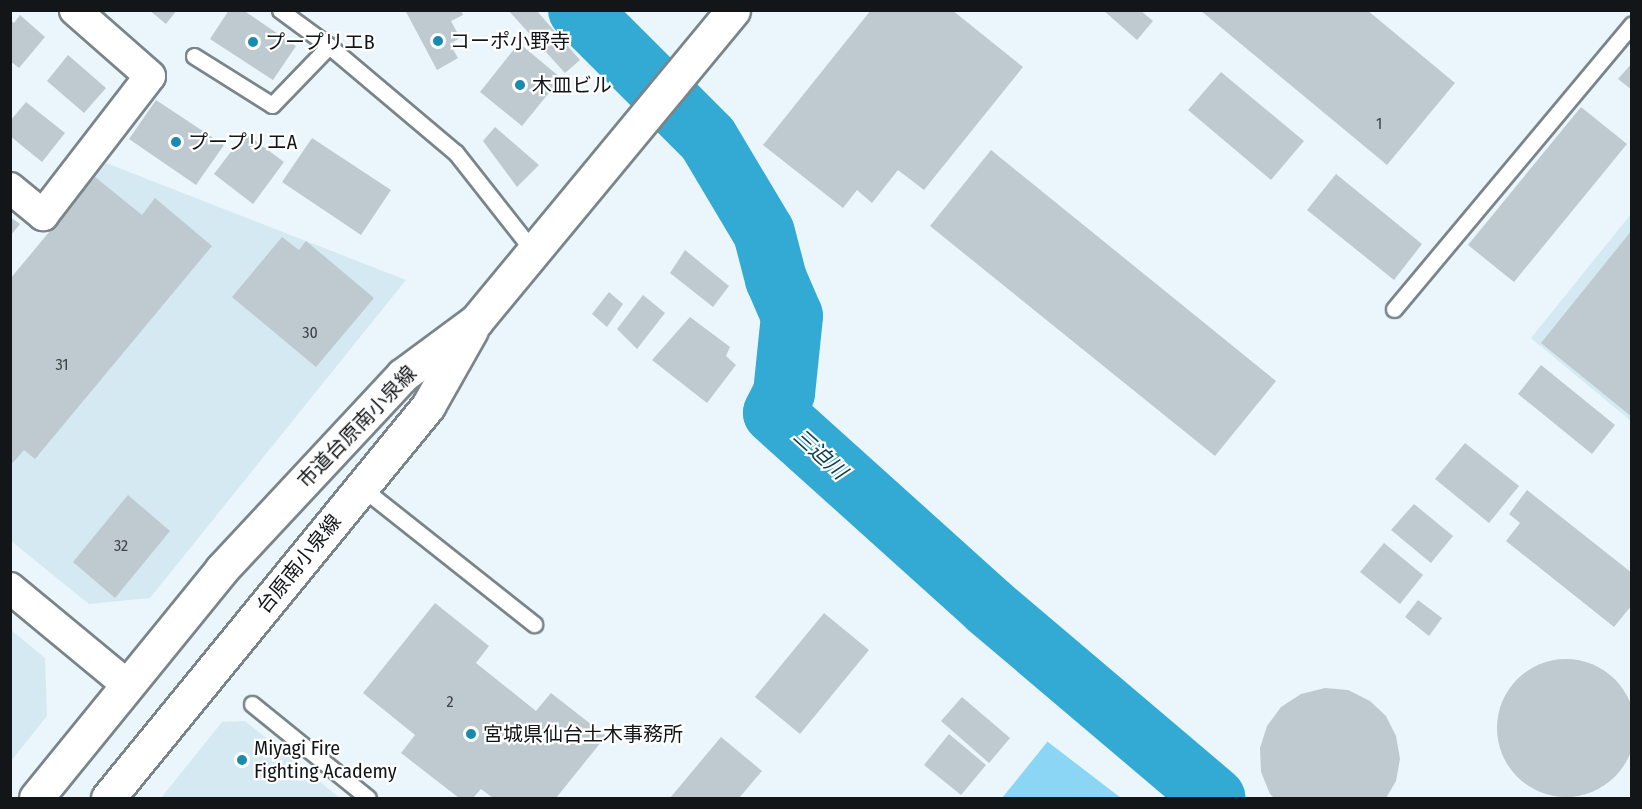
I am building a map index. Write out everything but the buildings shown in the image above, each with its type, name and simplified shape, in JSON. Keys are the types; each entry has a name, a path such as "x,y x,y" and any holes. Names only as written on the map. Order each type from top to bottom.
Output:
{"street":[{"path":"10,188 43,215 150,76 75,10"},
{"name":"市道台原南小泉線","path":"36,798 126,684 222,569 403,375 476,321 686,64 733,10"},
{"name":"台原南小泉線","path":"108,798 428,406 476,321"},
{"path":"10,588 126,684"}],"lane":[{"path":"280,10 329,46 456,153 533,251"},
{"path":"1394,309 1632,24"},
{"path":"194,56 272,105 329,46"},
{"path":"361,487 534,624"},
{"path":"252,704 368,798"}],"shaded area":[{"path":"106,163 406,280 150,598 89,604 11,541 10,280"},
{"path":"1631,214 1631,421 1531,338"},
{"path":"11,630 45,658 47,716 11,761"},
{"name":"Miyagi Fire Fighting Academy","path":"245,721 340,798 161,798 222,722"},
{"path":"1048,742 1121,798 1002,798"}],"waterway":[{"name":"三迫川","path":"579,10 708,139 764,233 776,279 792,316 784,393 774,413 988,606 1214,798"}],"place":[{"name":"コーポ小野寺","path":"438,41"},
{"name":"プープリエB","path":"253,42"},
{"name":"木皿ビル","path":"520,85"},
{"name":"プープリエA","path":"176,142"},
{"name":"宮城県仙台土木事務所","path":"471,734"},
{"name":"Miyagi Fire Fighting Academy","path":"242,760"}]}
